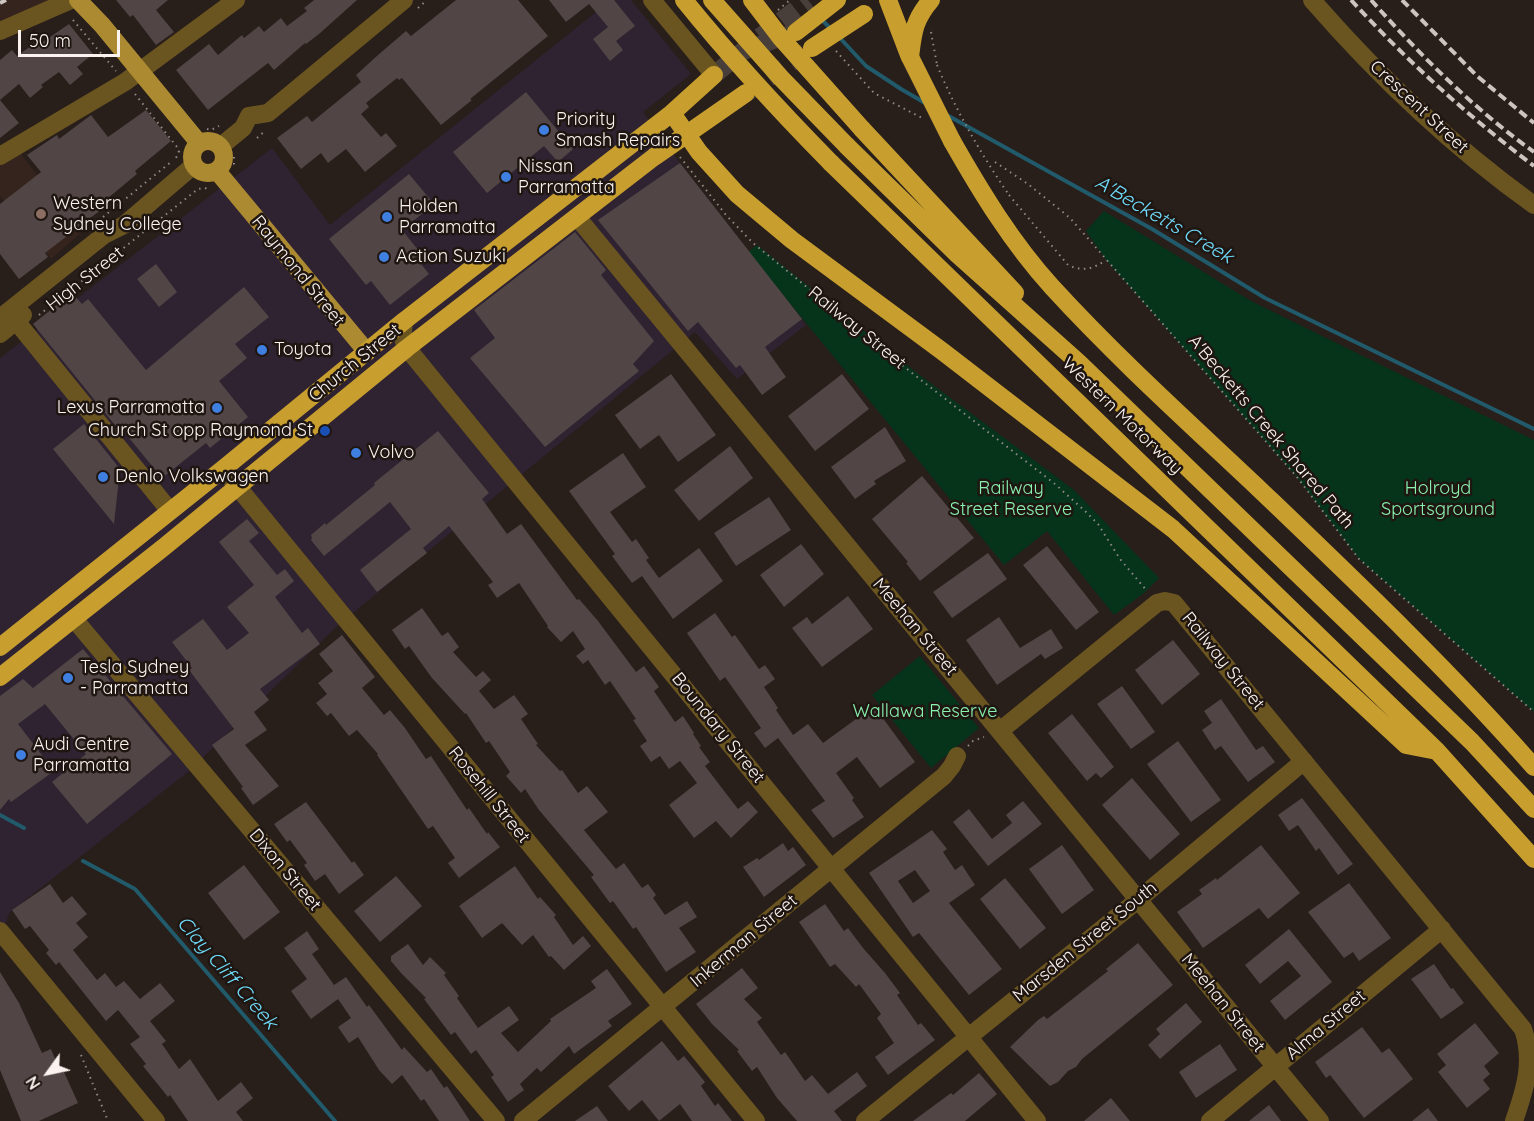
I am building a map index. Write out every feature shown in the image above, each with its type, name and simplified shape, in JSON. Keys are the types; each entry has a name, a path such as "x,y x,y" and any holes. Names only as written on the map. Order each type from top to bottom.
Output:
{"highway":[{"name":"Western Motorway","path":"684,0 759,88 831,163 1437,751 1534,859"},
{"name":"Western Motorway","path":"712,0 773,70 847,146 957,254 1079,363 1472,742 1534,809"},
{"name":"Western Motorway","path":"752,0 781,38 862,129 970,242 1079,363"},
{"path":"796,32 837,0"},
{"path":"910,57 915,22 931,0"},
{"path":"812,48 878,3 910,57 952,141 981,191 1051,286 1133,369 1461,685 1534,767"},
{"name":"Church Street","path":"0,647 404,321 672,112 714,75"},
{"name":"Church Street","path":"0,677 385,365 412,355 577,217 686,133 746,93"},
{"path":"672,112 718,175 792,240 942,351 1173,529 1406,745 1437,751"}],"main road":[{"path":"78,0 199,143"},
{"path":"208,140 229,150 224,151 224,160 217,171 205,173 194,165 193,152 199,143 208,140"},
{"name":"Raymond Street","path":"217,171 367,352"}],"street":[{"path":"0,31 71,0"},
{"path":"0,156 125,82 236,0"},
{"path":"229,150 249,116 268,113 404,0"},
{"path":"652,0 714,75"},
{"name":"Crescent Street","path":"1312,0 1371,64 1415,107 1490,172 1534,205"},
{"name":"High Street","path":"11,321 110,245 124,225 194,165"},
{"name":"Meehan Street","path":"577,217 1001,730 1320,1121"},
{"path":"11,321 170,511"},
{"path":"404,321 404,342 412,355"},
{"name":"Raymond Street","path":"367,352 385,365"},
{"name":"Boundary Street","path":"412,355 1037,1121"},
{"name":"Rosehill Street","path":"223,469 756,1121"},
{"name":"Railway Street","path":"1157,603 1169,601 1178,606 1523,1029 1531,1058 1531,1083 1514,1121"},
{"path":"1001,730 1157,603"},
{"name":"Dixon Street","path":"74,619 496,1121"},
{"name":"Inkerman Street","path":"523,1121 944,776 957,756"},
{"name":"Marsden Street South","path":"865,1121 1139,899 1304,761"},
{"name":"Alma Street","path":"1210,1121 1442,929"},
{"path":"0,931 148,1118"}],"path":[{"path":"931,24 931,40 937,65 960,114 1009,195 1068,265 1078,270 1095,268 1107,260"},
{"path":"836,51 874,93 928,120"},
{"path":"174,159 179,155 177,147"},
{"path":"229,150 237,168"},
{"name":"Railway Street","path":"680,157 726,215 753,243 912,373 1055,484 1085,511 1098,524 1120,559 1157,603"},
{"name":"A'Becketts Creek Shared Path","path":"995,162 1028,184 1070,219 1297,477 1359,559 1534,712"},
{"name":"High Street","path":"11,321 198,189 210,190"},
{"path":"957,756 973,741 1001,730"},
{"path":"81,1055 108,1121"}],"shaded area":[{"path":"0,0 54,0 0,22"},
{"path":"611,0 631,0 691,74 643,112 806,325 737,379 695,332 337,626 189,771 9,913 0,942 0,358 272,148 330,225"},
{"name":"Western Sydney College","path":"20,153 82,232 51,259 0,196 0,164"}],"green space":[{"name":"Holroyd Sportsground","path":"1104,211 1251,301 1534,440 1534,712 1359,559 1297,477 1106,260 1086,231"},
{"name":"Railway Street Reserve","path":"757,245 913,370 1074,490 1159,578 1144,593 1114,615 1047,531 1004,565 748,252"},
{"name":"Wallawa Reserve","path":"920,656 979,728 931,768 872,695"}],"building":[{"path":"116,0 168,0 156,10 174,32 156,45 133,15 130,17"},
{"path":"314,0 357,0 274,70 268,63 208,110 176,70 209,44 218,55 242,35 244,38 259,26 264,32 281,18 287,26 307,11 304,8"},
{"path":"456,0 518,0 548,36 441,125 402,78 399,80 397,78 366,103 369,107 361,114 381,137 386,133 397,146 365,172 346,149 328,163 321,153 301,169 277,138 307,116 312,122 361,82 356,75 406,31 411,36"},
{"path":"549,0 614,0 635,26 616,41 623,50 610,61 593,39 608,27 589,4 566,22"},
{"path":"69,24 93,54 77,67 83,74 70,85 59,72 41,85 43,87 30,98 19,84 0,100 0,60 12,50 17,56 35,43 37,46"},
{"path":"526,92 573,149 558,162 544,146 487,193 453,152"},
{"path":"0,100 19,123 0,138"},
{"path":"146,110 171,141 135,171 137,174 108,198 111,202 45,253 48,257 19,279 0,254 0,204 41,172 27,155 57,135 59,139 91,115 108,137"},
{"path":"680,163 802,319 765,347 786,377 762,395 740,365 736,368 698,322 688,331 598,220"},
{"path":"409,174 434,204 402,230 423,256 418,260 429,274 390,305 371,281 366,285 329,239"},
{"path":"575,232 606,270 601,275 654,341 633,364 639,371 545,447 470,358 495,338 474,310"},
{"path":"156,264 177,292 159,307 137,279"},
{"path":"244,287 269,317 235,344 247,358 219,381 248,417 210,448 206,443 162,478 125,433 123,435 33,324 72,293 82,304 88,299 146,370"},
{"path":"671,374 716,435 678,462 659,435 640,449 615,415"},
{"path":"842,374 869,409 815,451 788,416"},
{"name":"Denlo Volkswagen","path":"84,424 120,469 114,524 53,449"},
{"path":"885,427 906,461 874,481 876,484 855,499 831,467"},
{"path":"438,431 489,493 482,499 507,534 521,524 577,600 579,599 598,621 636,672 644,666 659,687 654,691 675,722 683,716 701,746 699,747 710,762 705,766 738,809 748,801 758,812 731,838 716,821 694,838 669,805 697,783 680,761 669,769 660,756 651,762 640,746 647,741 633,720 636,719 610,681 605,685 588,660 583,664 576,656 585,649 573,631 561,642 547,627 519,583 497,598 488,585 493,582 449,526 423,548 427,553 377,592 360,570 411,529 390,502 324,556 311,540 311,535 375,485 374,483"},
{"path":"730,446 753,478 699,521 674,490"},
{"path":"623,453 646,487 610,512 632,542 636,539 649,558 646,560 659,578 699,548 723,581 673,619 642,576 632,583 612,556 615,554 569,491"},
{"path":"922,476 974,538 920,581 906,563 908,562 872,519"},
{"path":"769,497 791,530 736,566 714,533"},
{"path":"247,519 259,533 249,541 277,575 285,569 294,581 275,597 302,633 308,628 320,644 260,689 269,700 254,712 267,730 245,745 279,786 253,805 241,788 243,787 212,745 234,729 189,670 192,668 172,642 203,619 227,650 249,633 227,607 254,585 219,542"},
{"path":"801,544 824,574 784,607 760,575"},
{"path":"1047,546 1099,612 1076,630 1023,565"},
{"path":"988,553 1007,579 952,618 933,592"},
{"path":"848,596 873,629 822,667 792,628 807,617 812,624"},
{"path":"422,608 442,636 448,632 459,647 453,652 476,677 483,671 491,680 479,691 494,709 514,695 528,714 521,719 538,744 536,745 560,771 562,770 578,793 587,786 608,812 584,830 616,869 624,863 642,888 648,884 656,895 653,898 665,915 687,901 697,917 679,928 696,952 666,972 636,927 633,929 613,901 610,903 591,877 594,875 539,810 525,789 521,793 506,776 510,772 489,741 486,743 466,713 432,678 409,646 405,649 392,630"},
{"path":"715,613 732,637 735,635 759,669 765,665 775,679 764,687 793,735 808,724 823,743 874,706 915,762 880,788 857,757 836,773 864,817 833,838 811,810 825,801 778,738 765,748 754,733 761,728 725,677 720,681 687,633"},
{"path":"999,617 1020,648 1051,629 1063,648 1045,659 1041,654 997,685 966,640"},
{"path":"342,635 375,677 362,688 384,715 390,710 426,759 431,756 467,810 469,808 487,834 488,832 500,847 459,878 448,863 455,858 433,826 428,829 378,754 357,730 349,736 331,713 327,716 316,703 327,694 318,683 333,671 319,654"},
{"path":"1173,640 1200,674 1162,705 1135,670"},
{"path":"83,649 172,754 87,824 52,782 86,754 45,704 18,724 54,771 11,802 9,799 0,810 0,696 23,679 33,688"},
{"path":"1122,686 1155,732 1131,749 1097,704"},
{"path":"1221,699 1256,750 1263,746 1275,762 1248,782 1221,746 1215,750 1202,730 1212,723 1204,711"},
{"path":"1072,714 1114,767 1101,778 1096,773 1087,781 1048,733"},
{"path":"1178,741 1221,800 1191,822 1147,764"},
{"path":"1132,778 1180,834 1150,860 1102,805"},
{"path":"1302,798 1353,864 1338,875 1319,848 1316,851 1298,825 1289,831 1278,815"},
{"path":"1023,801 1042,824 988,866 953,822 969,809 992,839 1012,823 1006,815"},
{"path":"306,802 352,863 354,861 364,875 339,894 325,874 315,881 304,865 307,863 290,840 287,842 274,824"},
{"path":"932,830 947,849 943,852 955,870 962,865 975,885 949,903 1002,969 969,995 919,933 913,937 869,873","holes":["915,870 930,891 913,903 898,881"]},
{"path":"783,843 788,851 793,847 806,865 764,897 743,867 757,858 759,860"},
{"path":"1062,845 1094,890 1062,914 1029,869"},
{"path":"1261,845 1300,893 1268,919 1259,908 1203,948 1177,912 1202,894 1199,890 1216,878 1217,880"},
{"path":"244,865 280,912 244,940 208,893"},
{"path":"515,866 538,899 540,897 556,915 554,917 573,945 583,936 591,946 564,970 551,956 549,957 533,935 522,945 502,923 482,938 459,906"},
{"path":"396,876 422,906 380,942 354,911"},
{"path":"1005,878 1046,928 1020,949 980,899"},
{"path":"1349,883 1391,938 1359,961 1353,952 1344,958 1308,912"},
{"path":"50,884 63,903 72,896 87,914 76,923 88,937 73,950 97,980 105,973 116,987 124,981 140,999 160,983 175,1001 150,1021 166,1041 162,1044 179,1069 190,1059 218,1101 241,1082 253,1098 236,1112 243,1121 188,1121 170,1095 168,1097 143,1066 146,1064 130,1044 140,1037 118,1010 106,1021 59,962 56,965 46,953 49,950 30,926 25,929 12,910"},
{"path":"825,904 844,931 848,928 885,973 900,993 897,995 918,1025 921,1023 935,1040 888,1075 875,1057 894,1043 877,1018 881,1014 859,984 856,987 835,964 830,967 799,922"},
{"path":"1289,929 1332,982 1285,1020 1270,1001 1301,976 1288,961 1260,984 1245,965"},
{"path":"307,931 319,949 312,954 334,985 346,977 402,1050 404,1047 427,1072 431,1069 444,1088 447,1086 470,1121 439,1121 424,1099 421,1101 402,1075 392,1084 379,1070 358,1037 349,1043 338,1027 351,1018 338,999 311,1019 291,991 307,979 284,948"},
{"path":"1138,943 1173,985 1082,1059 1058,1082 1050,1086 1010,1047 1038,1020 1044,1016 1047,1019 1108,971 1106,969"},
{"path":"408,944 423,965 430,957 446,973 444,975 459,996 457,998 478,1028 509,1006 519,1020 501,1033 518,1052 551,1021 550,1019 596,988 591,981 607,969 632,1004 608,1021 612,1026 574,1054 569,1046 541,1072 537,1068 520,1084 524,1090 508,1102 491,1077 494,1075 476,1050 471,1054 455,1032 451,1035 424,999 426,998 391,961 391,956"},
{"path":"1434,964 1464,1003 1441,1019 1411,979"},
{"path":"742,968 758,988 744,999 762,1018 757,1022 781,1055 785,1052 805,1081 812,1075 828,1094 857,1072 867,1086 834,1111 842,1121 797,1121 777,1098 757,1067 752,1071 737,1051 739,1050 712,1024 696,1004"},
{"path":"0,972 19,1003 42,1053 51,1049 78,1103 39,1121 21,1121 0,1070"},
{"path":"1186,1003 1202,1022 1160,1059 1148,1045 1160,1034 1156,1029"},
{"path":"1475,1023 1499,1053 1484,1066 1490,1074 1483,1080 1490,1089 1467,1108 1438,1072 1446,1065 1437,1054"},
{"path":"1362,1027 1382,1053 1389,1048 1413,1079 1364,1118 1330,1075 1326,1078 1315,1062"},
{"path":"662,1041 678,1061 684,1056 705,1082 701,1086 715,1106 718,1103 732,1121 692,1121 680,1104 659,1121 642,1100 629,1111 608,1086"},
{"path":"1220,1044 1237,1070 1196,1098 1179,1072"},
{"path":"979,1073 997,1094 965,1121 913,1121 951,1093 953,1095"},
{"path":"1111,1098 1130,1121 1084,1121"},
{"path":"1269,1105 1281,1121 1249,1121"},
{"path":"597,1106 608,1121 575,1121"},
{"path":"1428,1108 1438,1121 1412,1121"}],"waterway":[{"name":"A'Becketts Creek","path":"804,0 813,10"},
{"name":"A'Becketts Creek","path":"820,18 832,30"},
{"name":"A'Becketts Creek","path":"839,37 866,66 925,103"},
{"name":"A'Becketts Creek","path":"945,114 1152,229 1265,298 1534,429"},
{"name":"Clay Cliff Creek","path":"0,815 24,828"},
{"name":"Clay Cliff Creek","path":"83,861 135,889 335,1121"}],"tunnel":[{"path":"760,37 808,0"},
{"path":"714,75 743,51 793,33"},
{"path":"746,93 811,49"}],"railway":[{"path":"0,3 6,0"},
{"path":"1351,0 1439,87 1485,128 1534,166"},
{"path":"1371,0 1448,80 1490,118 1534,152"},
{"path":"1402,0 1477,76 1534,123"}],"place":[{"name":"Priority Smash Repairs","path":"544,130"},
{"name":"Nissan Parramatta","path":"506,177"},
{"name":"Western Sydney College","path":"41,214"},
{"name":"Holden Parramatta","path":"387,217"},
{"name":"Action Suzuki","path":"384,257"},
{"name":"Toyota","path":"262,350"},
{"name":"Lexus Parramatta","path":"217,408"},
{"name":"Church St opp Raymond St","path":"325,431"},
{"name":"Volvo","path":"356,453"},
{"name":"Denlo Volkswagen","path":"103,477"},
{"name":"Tesla Sydney - Parramatta","path":"68,678"},
{"name":"Audi Centre Parramatta","path":"21,755"}]}
